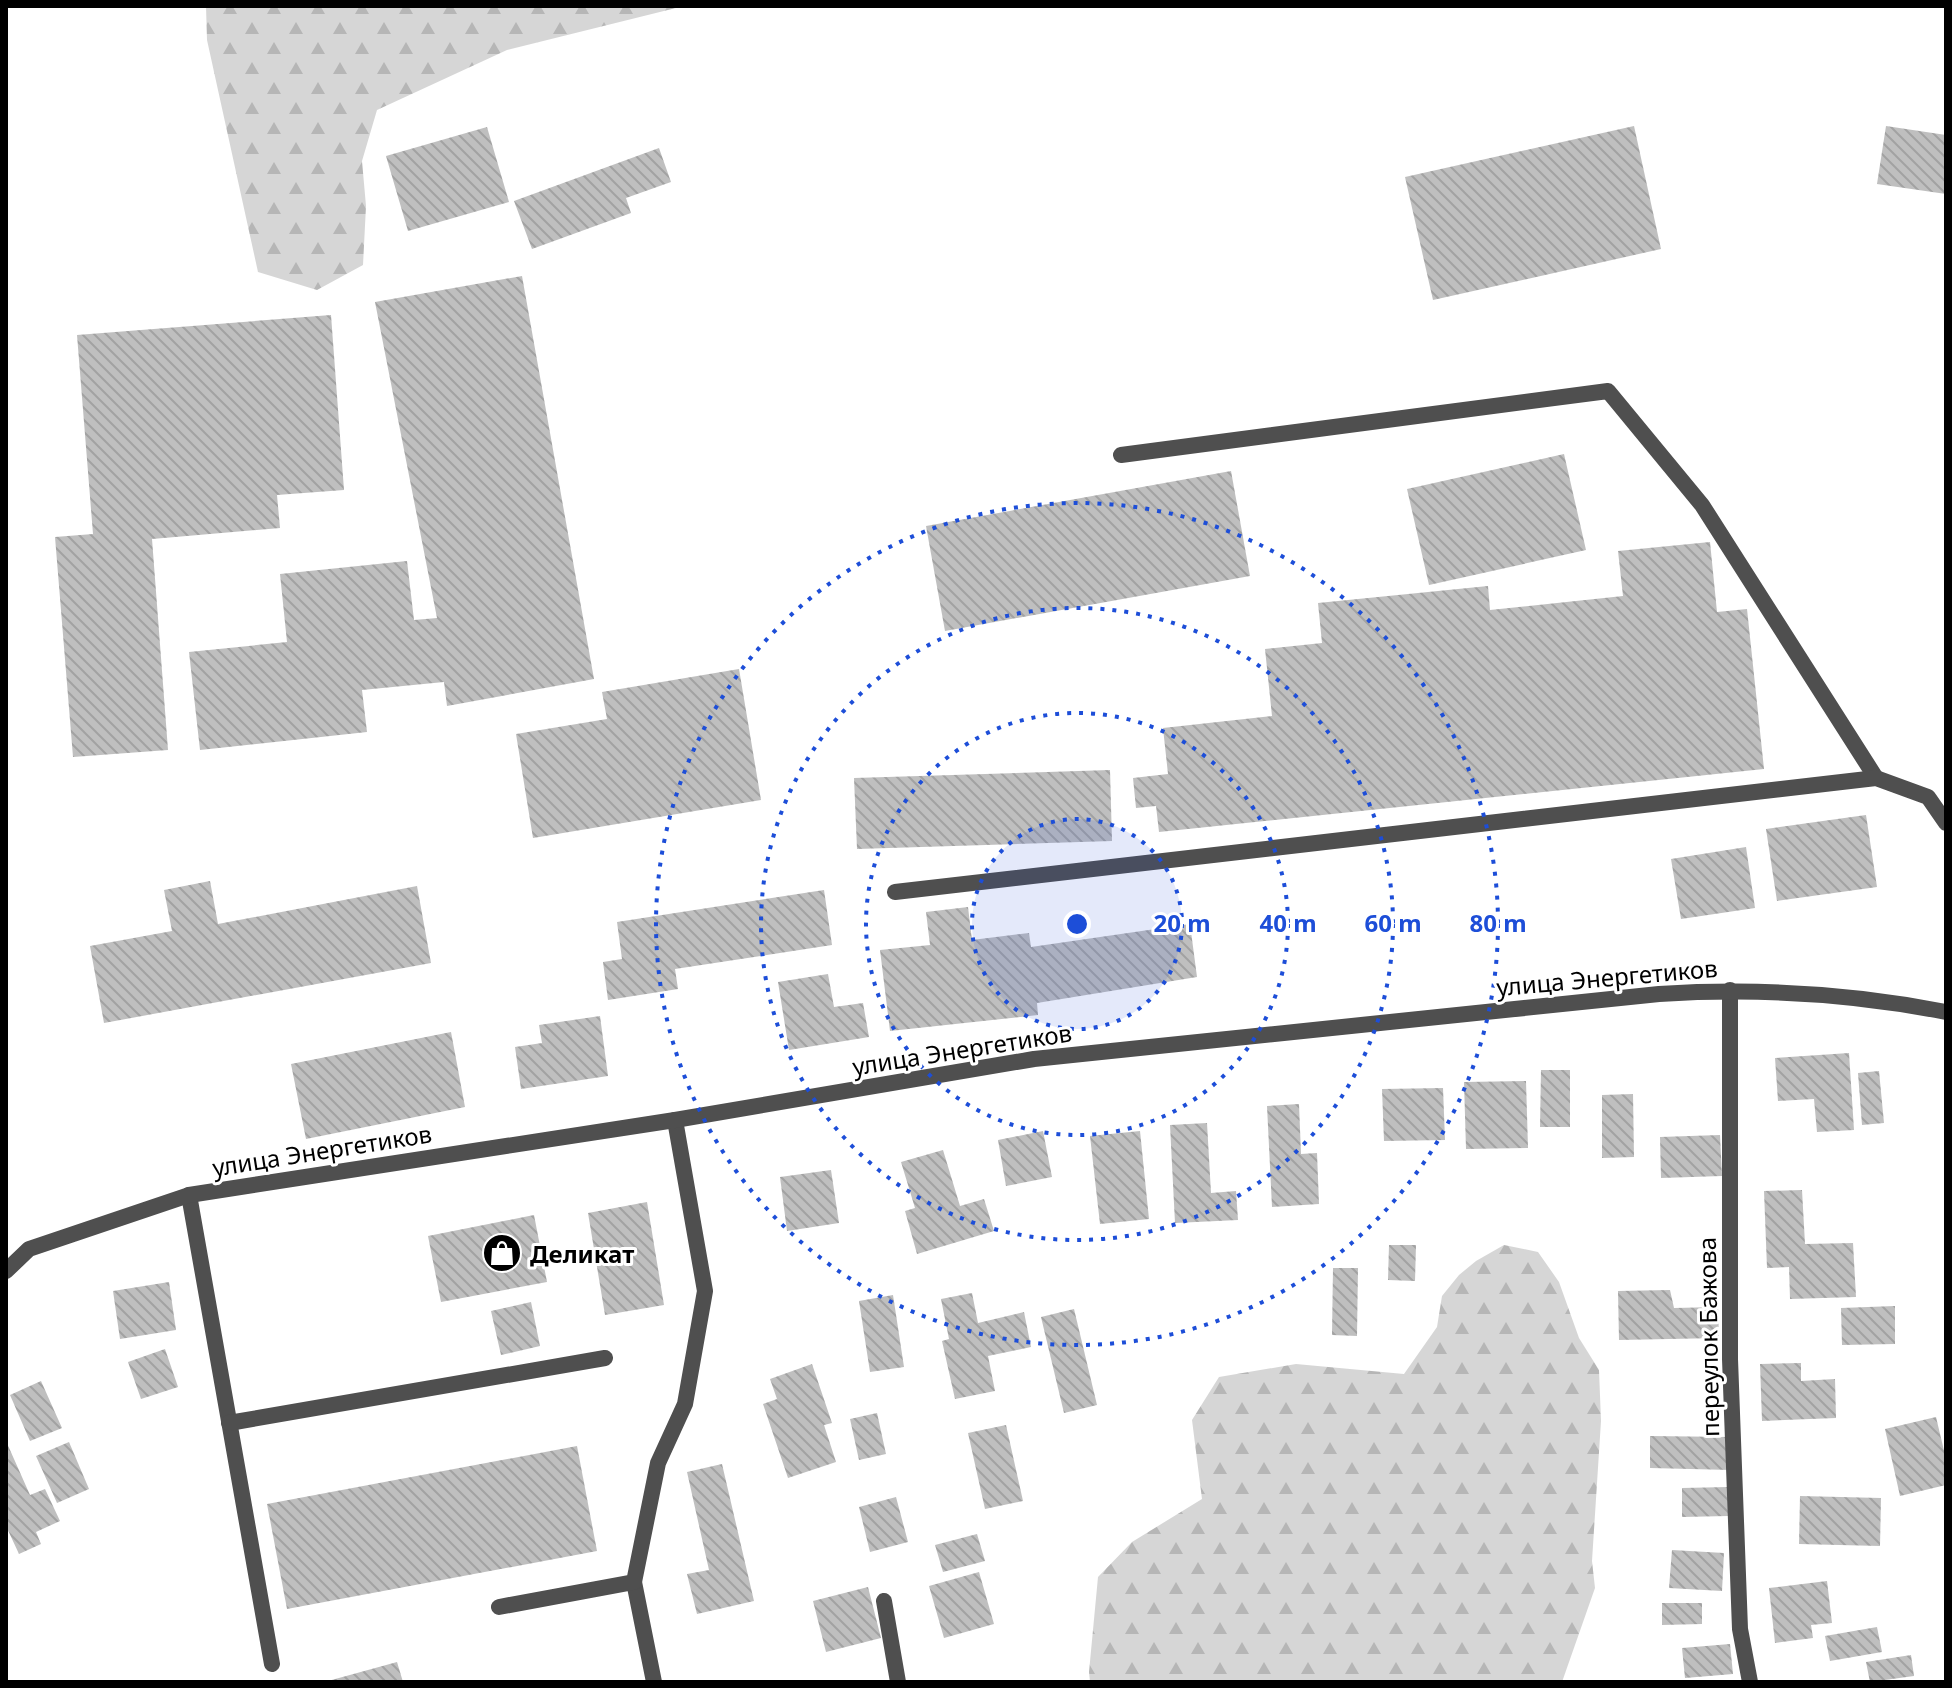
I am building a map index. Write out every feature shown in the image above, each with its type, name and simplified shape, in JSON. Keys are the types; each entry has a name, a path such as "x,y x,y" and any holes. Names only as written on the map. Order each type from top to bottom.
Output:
{"street":[{"path":"1121,455 1608,391 1702,505 1876,778"},
{"path":"895,892 1876,778 1928,797 1946,823"},
{"name":"улица Энергетиков","path":"6,1271 29,1249 189,1195 675,1120 1034,1059 1659,994 1730,990 1815,995 1946,1012"},
{"name":"переулок Бажова","path":"1730,990 1730,1359 1740,1629 1750,1682"},
{"path":"654,1682 634,1582 658,1463 685,1404 705,1291 675,1120"},
{"path":"189,1195 272,1664"},
{"path":"6,1252 29,1249"},
{"path":"229,1423 605,1358"},
{"path":"499,1607 634,1582"},
{"path":"884,1601 898,1682"}],"green space":[{"path":"206,6 684,6 507,50 377,110 362,161 366,206 363,265 317,290 258,272 207,40"},
{"path":"1504,1245 1538,1252 1559,1282 1579,1338 1599,1370 1601,1421 1592,1561 1595,1588 1562,1682 1090,1682 1098,1577 1132,1542 1202,1499 1192,1420 1219,1377 1296,1364 1404,1374 1437,1327 1442,1296 1459,1275 1476,1261"}],"building":[{"path":"1634,126 1661,249 1433,300 1405,177"},
{"path":"1886,126 1946,135 1946,194 1877,184"},
{"path":"487,127 509,202 408,231 386,156"},
{"path":"659,148 671,182 626,198 631,213 532,249 514,201"},
{"path":"522,276 594,679 447,706 444,682 362,690 367,732 200,750 189,652 287,642 280,574 407,561 414,620 437,618 375,302"},
{"path":"331,315 344,490 277,495 280,528 152,539 168,750 73,757 55,537 93,534 77,335"},
{"path":"1564,454 1586,550 1429,585 1407,489"},
{"path":"1231,471 1250,576 945,631 926,526"},
{"path":"1710,542 1717,612 1747,609 1764,769 1159,832 1156,806 1136,808 1133,778 1168,774 1163,728 1272,716 1265,649 1322,643 1318,603 1488,586 1490,610 1623,596 1618,551"},
{"path":"739,669 761,800 533,838 516,734 607,719 602,692"},
{"path":"1110,770 1112,841 857,849 854,778"},
{"path":"1866,815 1877,887 1777,901 1766,829"},
{"path":"1746,847 1755,908 1681,919 1671,859"},
{"path":"210,881 218,924 417,886 431,963 104,1023 90,946 172,931 164,890"},
{"path":"824,890 832,945 675,969 678,989 608,1000 603,962 622,959 617,922"},
{"path":"968,907 972,940 1029,933 1031,947 1190,924 1197,977 1037,1003 1038,1015 890,1031 880,950 930,945 926,912"},
{"path":"828,974 834,1007 863,1003 869,1037 789,1050 778,982"},
{"path":"600,1016 608,1076 521,1089 515,1047 542,1043 539,1025"},
{"path":"451,1032 465,1107 306,1139 291,1064"},
{"path":"1849,1053 1854,1130 1817,1132 1814,1099 1778,1101 1775,1058"},
{"path":"1541,1070 1570,1070 1570,1127 1540,1127"},
{"path":"1879,1071 1884,1123 1862,1125 1858,1073"},
{"path":"1526,1081 1528,1148 1466,1149 1464,1082"},
{"path":"1443,1088 1445,1140 1384,1141 1382,1089"},
{"path":"1633,1094 1634,1157 1602,1158 1602,1095"},
{"path":"1299,1104 1301,1154 1317,1153 1319,1204 1272,1207 1267,1106"},
{"path":"1207,1123 1211,1193 1236,1191 1238,1220 1175,1223 1170,1125"},
{"path":"1043,1131 1052,1177 1006,1186 998,1140"},
{"path":"1140,1131 1149,1219 1100,1224 1090,1136"},
{"path":"1720,1135 1722,1176 1661,1178 1660,1137"},
{"path":"943,1150 960,1206 984,1199 994,1231 917,1254 905,1211 915,1208 901,1162"},
{"path":"831,1170 839,1223 787,1231 780,1177"},
{"path":"1802,1190 1805,1244 1853,1243 1856,1297 1790,1299 1789,1267 1767,1268 1764,1191"},
{"path":"647,1202 664,1305 605,1315 588,1213"},
{"path":"534,1215 547,1282 441,1302 428,1236"},
{"path":"1389,1245 1416,1245 1415,1281 1388,1280"},
{"path":"1333,1268 1358,1268 1357,1336 1332,1335"},
{"path":"169,1282 176,1330 120,1339 113,1291"},
{"path":"1670,1290 1674,1308 1718,1307 1719,1338 1619,1340 1618,1291"},
{"path":"972,1293 978,1323 1024,1312 1031,1347 988,1356 995,1391 955,1399 942,1341 949,1339 941,1299"},
{"path":"893,1295 904,1367 870,1372 859,1301"},
{"path":"531,1302 540,1346 501,1355 491,1311"},
{"path":"1895,1306 1895,1344 1842,1345 1841,1308"},
{"path":"1074,1309 1097,1405 1064,1413 1041,1317"},
{"path":"165,1349 178,1387 141,1399 128,1362"},
{"path":"1801,1363 1801,1381 1835,1379 1836,1418 1762,1421 1760,1364"},
{"path":"812,1364 832,1423 824,1425 836,1462 788,1478 763,1404 777,1399 770,1379"},
{"path":"41,1381 62,1428 30,1441 10,1395"},
{"path":"877,1413 886,1454 859,1460 850,1419"},
{"path":"1936,1417 1946,1459 1946,1485 1900,1496 1885,1429"},
{"path":"1006,1425 1023,1501 985,1509 968,1433"},
{"path":"1650,1436 1731,1437 1731,1470 1650,1468"},
{"path":"6,1441 30,1495 45,1489 60,1521 36,1532 41,1544 19,1554 6,1526"},
{"path":"69,1442 89,1489 57,1503 36,1456"},
{"path":"577,1446 597,1551 287,1609 267,1504"},
{"path":"722,1464 754,1601 697,1614 687,1574 709,1570 687,1472"},
{"path":"1728,1487 1728,1516 1682,1517 1682,1488"},
{"path":"1800,1496 1881,1498 1880,1546 1799,1544"},
{"path":"896,1497 908,1542 870,1552 859,1507"},
{"path":"977,1534 985,1561 943,1572 935,1545"},
{"path":"1672,1550 1724,1553 1722,1591 1669,1588"},
{"path":"979,1572 994,1624 944,1638 929,1586"},
{"path":"1827,1581 1832,1623 1811,1625 1813,1638 1775,1643 1769,1588"},
{"path":"868,1587 881,1638 826,1652 813,1601"},
{"path":"1662,1603 1702,1603 1702,1624 1662,1625"},
{"path":"1877,1627 1882,1652 1830,1661 1825,1636"},
{"path":"1730,1644 1733,1674 1685,1678 1682,1648"},
{"path":"1911,1655 1914,1676 1870,1682 1866,1662"},
{"path":"397,1662 403,1682 328,1681"}],"place":[{"name":"Деликат","path":"502,1253"}]}
